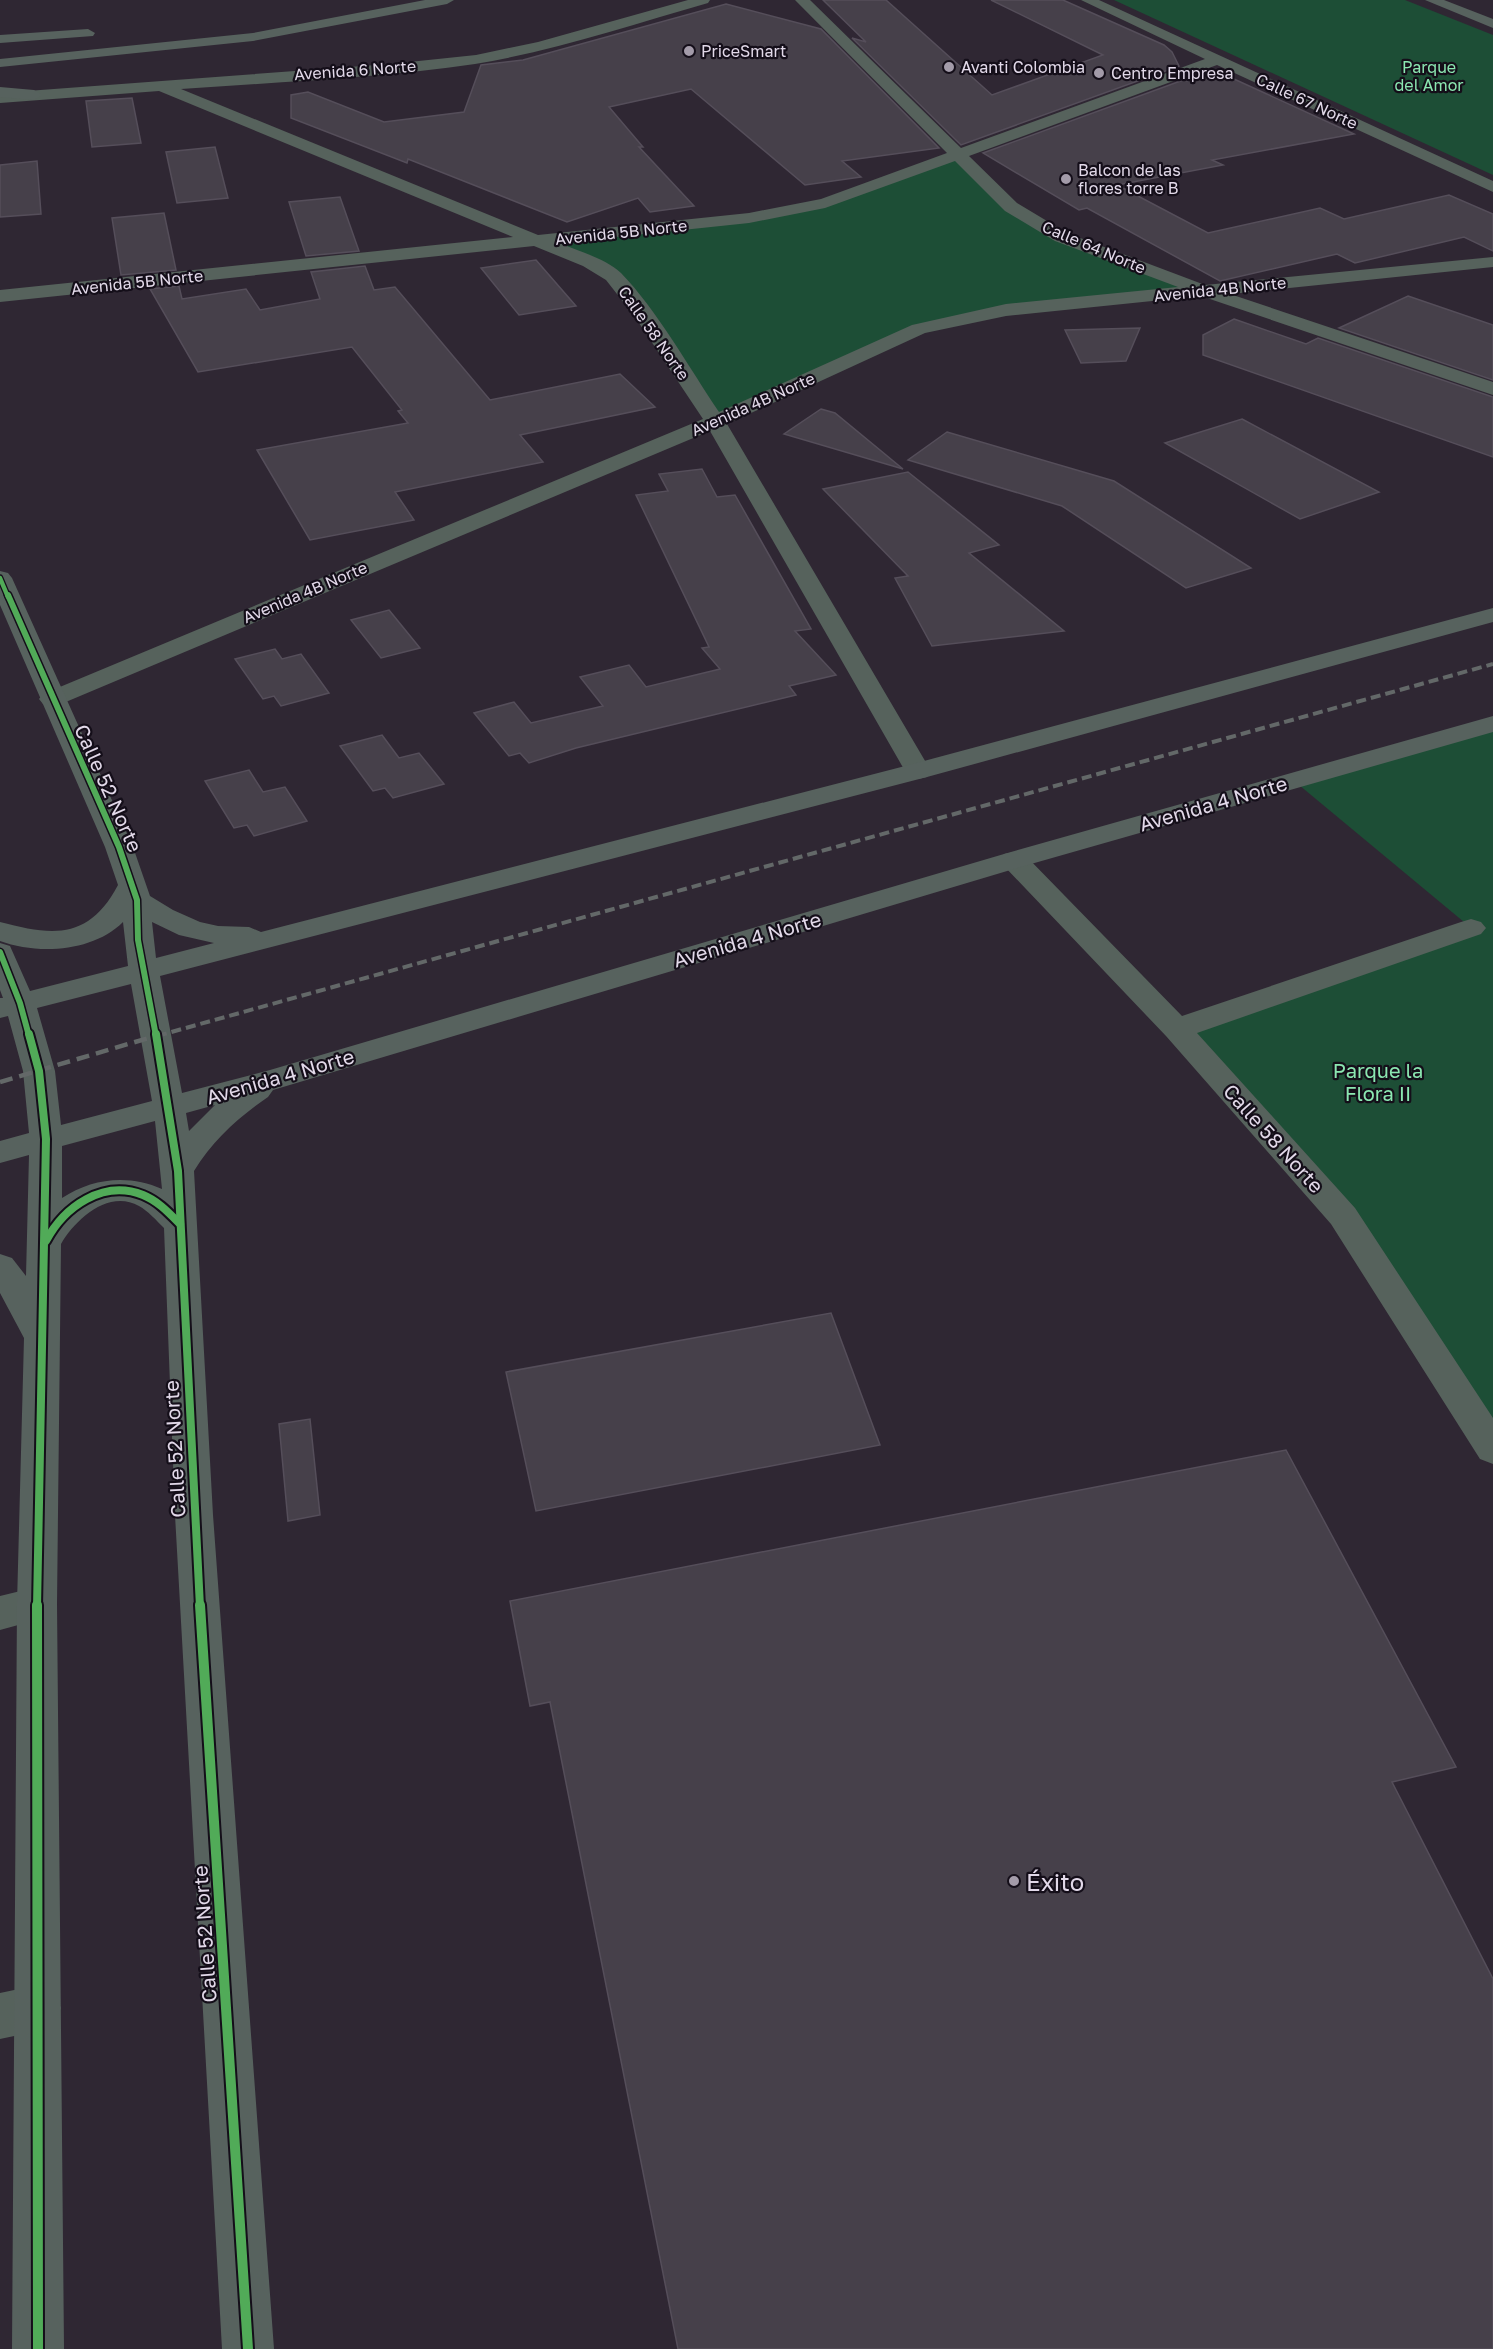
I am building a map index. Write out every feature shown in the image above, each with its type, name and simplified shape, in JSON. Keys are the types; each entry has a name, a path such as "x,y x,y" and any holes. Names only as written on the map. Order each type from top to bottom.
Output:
{"main road":[{"path":"0,63 253,37 447,0"},
{"path":"1432,0 1493,24"},
{"path":"1466,0 1493,10"},
{"path":"0,39 106,32"},
{"path":"0,92 33,95"},
{"name":"Calle 52 Norte","path":"0,578 51,699 119,847 134,893 138,940 169,1106 178,1171 170,1215 194,1515 248,2349"},
{"path":"10,1006 918,771 1493,615"},
{"name":"Avenida 4 Norte","path":"0,1152 277,1078 1014,860 1493,724"},
{"path":"0,931 12,937 32,941 55,940 78,935 99,927 116,915 134,893 159,916 181,927 209,934 250,936 304,929"},
{"path":"0,952 10,1006 39,1071 46,1139 51,1232 40,1334 18,1609 19,2012 38,2349"},
{"path":"178,1171 195,1142 215,1121 236,1104 277,1078"},
{"path":"51,1232 74,1206 99,1194 135,1192 150,1197 170,1215"},
{"path":"0,1267 20,1294 40,1334"}],"street":[{"name":"Avenida 6 Norte","path":"0,98 242,78 390,69 476,59 540,46 703,0"},
{"name":"Calle 64 Norte","path":"801,0 1011,207 1040,226 1061,237 1204,291 1493,389"},
{"name":"Calle 67 Norte","path":"1088,0 1493,188"},
{"name":"Avenida 5B Norte","path":"0,296 537,241 749,218 799,210 825,203 1217,60"},
{"path":"205,103 242,78"},
{"name":"Calle 58 Norte","path":"158,85 589,262 613,276 643,314 715,422 918,771"},
{"name":"Avenida 4B Norte","path":"51,699 492,513 715,422 919,329 1006,310 1493,262"},
{"name":"Calle 58 Norte","path":"1014,860 1177,1029 1343,1216 1493,1449"},
{"path":"1177,1029 1471,928"}],"green space":[{"name":"Parque del Amor","path":"1114,0 1405,0 1493,35 1493,175"},
{"path":"957,154 1040,226 1204,291 1006,310 919,329 715,422 613,276 537,241 799,210"},
{"name":"Parque la Flora II","path":"1493,724 1493,1449 1343,1216 1177,1029 1470,927 1293,780"}],"building":[{"name":"Centro Empresa","path":"823,0 886,0 992,95 1103,55 991,0 1063,0 1164,45 1172,52 1179,66 961,145 852,38 866,42"},
{"path":"726,4 821,29 939,148 842,161 861,177 805,185 691,89 609,107 643,147 639,147 694,206 650,212 638,198 567,222 408,159 407,163 291,118 291,95 308,92 384,122 464,112 481,65 523,60"},
{"path":"1223,74 1354,134 1212,160 1223,165 1117,185 1208,233 1320,208 1344,219 1449,195 1493,214 1493,251 1464,237 1355,263 1337,254 1220,281 1087,208 1079,210 983,153 1186,79 1187,81"},
{"path":"132,98 141,143 92,147 86,101"},
{"path":"215,147 228,198 177,203 166,152"},
{"path":"37,161 41,214 0,217 0,165"},
{"path":"340,197 359,251 306,256 289,202"},
{"path":"164,213 176,270 121,275 112,218"},
{"path":"536,260 576,306 519,315 481,268"},
{"path":"365,266 374,290 395,287 490,400 620,374 655,407 520,435 543,462 395,492 414,520 310,540 257,450 408,423 398,411 402,410 352,347 198,372 150,289 179,286 182,299 246,289 260,310 320,299 311,272"},
{"path":"1408,296 1493,325 1493,380 1339,328"},
{"path":"1234,319 1306,344 1318,338 1493,397 1493,457 1203,355 1203,335"},
{"path":"1140,328 1126,361 1081,363 1065,330"},
{"path":"821,409 835,413 903,469 784,434"},
{"path":"1242,419 1379,492 1300,519 1165,443"},
{"path":"947,432 1114,481 1251,568 1186,588 1062,506 908,460"},
{"path":"702,469 717,497 735,495 811,629 795,631 836,675 789,686 796,695 576,748 529,763 520,753 509,756 474,713 514,702 531,723 603,706 580,677 629,665 646,687 720,669 702,648 709,647 636,495 668,491 659,474"},
{"path":"908,472 999,545 969,553 1064,631 932,646 895,578 908,576 823,489"},
{"path":"389,610 420,648 381,658 351,620"},
{"path":"275,649 282,659 301,654 329,693 281,706 274,696 263,699 235,659"},
{"path":"382,735 399,758 419,753 444,784 393,798 385,788 373,791 340,746"},
{"path":"249,770 263,792 285,787 307,821 254,836 247,825 234,828 205,781"},
{"path":"831,1313 880,1445 536,1511 506,1372"},
{"path":"310,1419 320,1515 288,1521 279,1424"},
{"name":"Éxito","path":"1286,1450 1456,1767 1392,1782 1493,1979 1493,2349 678,2349 550,1702 530,1706 510,1601"}],"railway":[{"path":"157,1036 1493,664"},
{"path":"0,1082 162,1034"}],"cycle path":[{"path":"0,578 119,847 137,900 138,940 169,1106 178,1171 194,1515 248,2349"},
{"path":"0,952 20,1003 39,1071 46,1139 37,1604 38,2349"},
{"path":"46,1241 58,1220 68,1210 86,1199 109,1192 142,1194 159,1204 180,1224"}],"place":[{"name":"PriceSmart","path":"689,51"},
{"name":"Avanti Colombia","path":"949,67"},
{"name":"Centro Empresa","path":"1099,73"},
{"name":"Balcon de las flores torre B","path":"1066,179"},
{"name":"Éxito","path":"1014,1881"}]}
